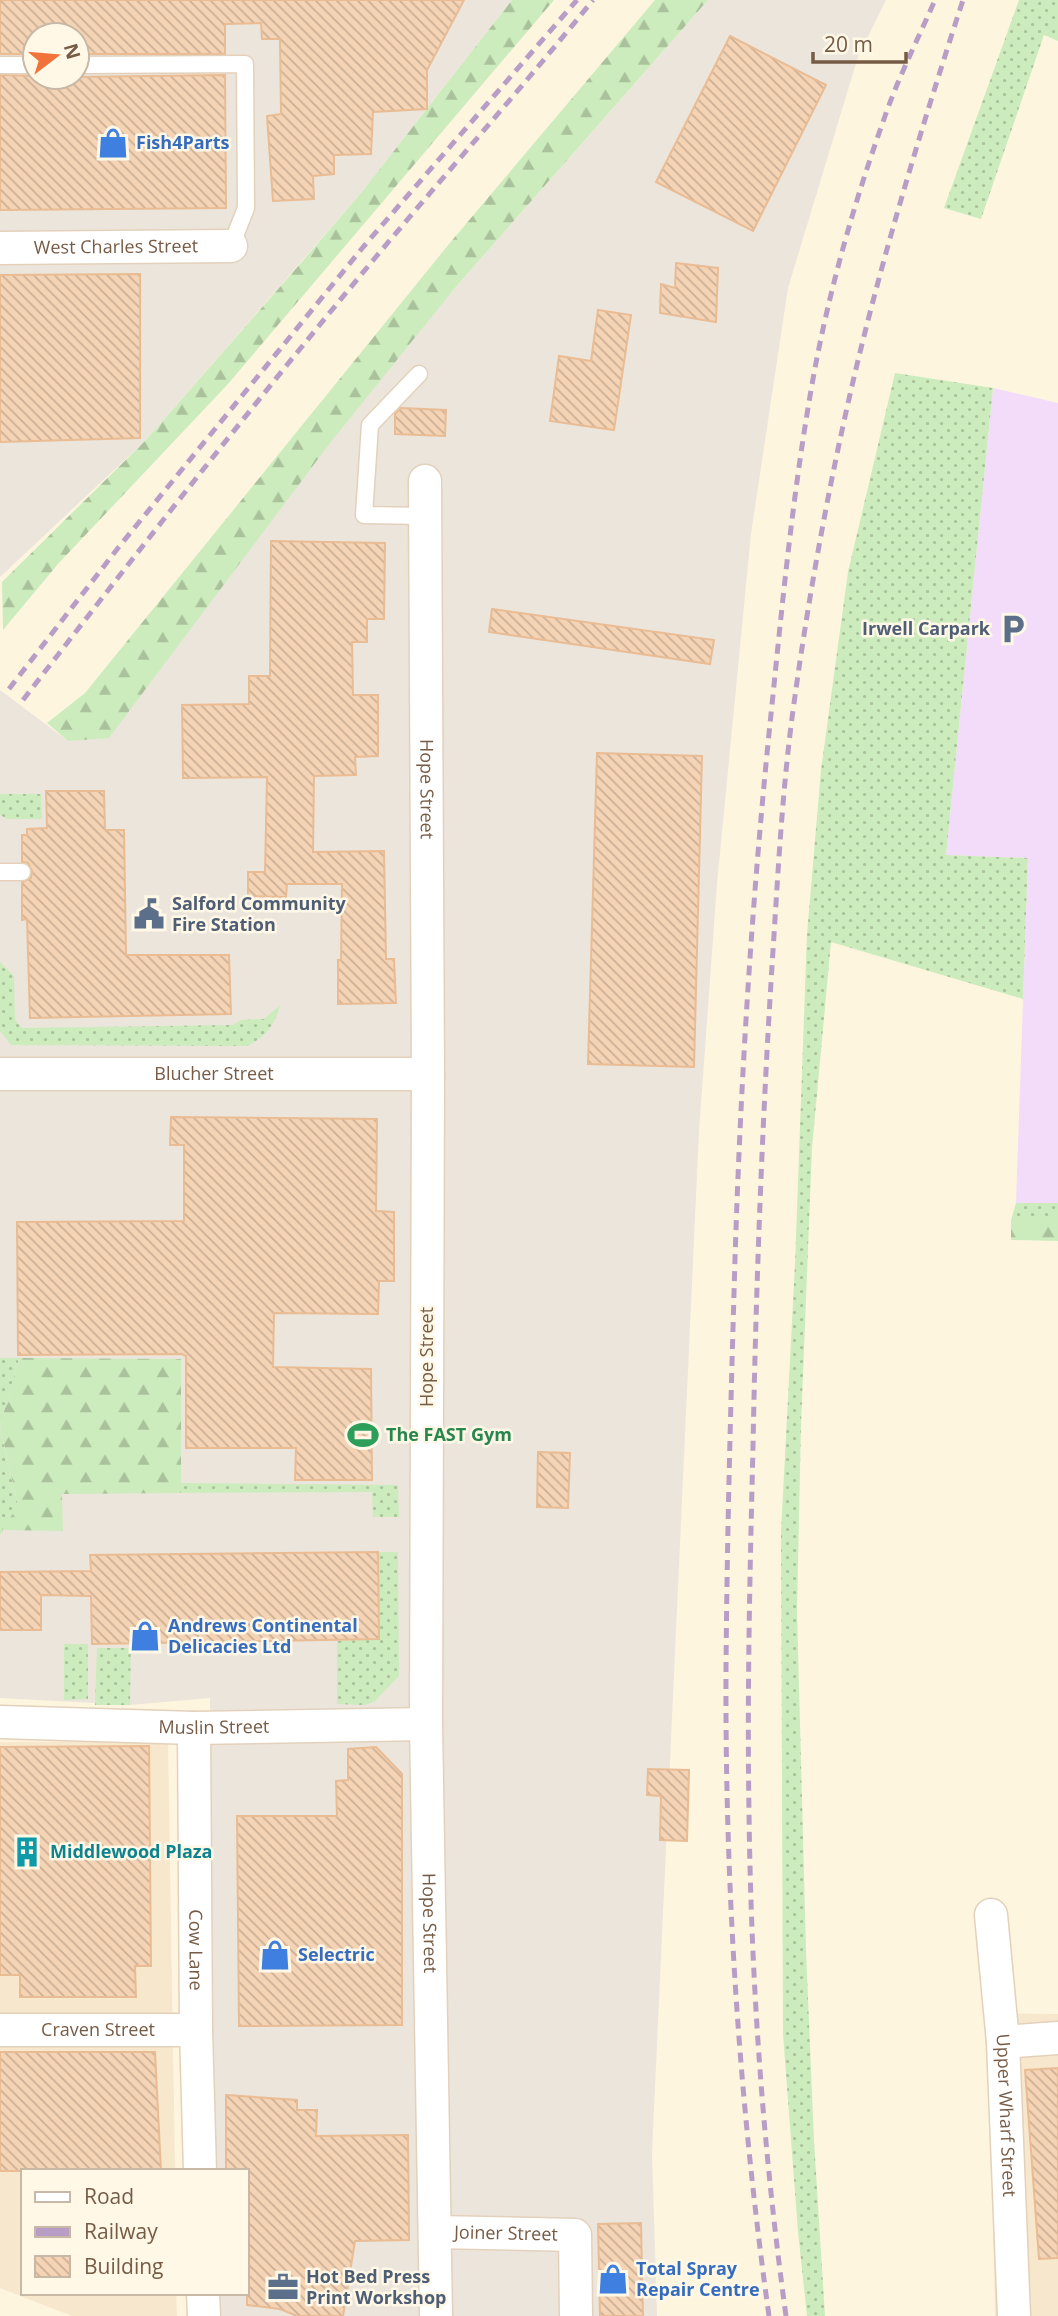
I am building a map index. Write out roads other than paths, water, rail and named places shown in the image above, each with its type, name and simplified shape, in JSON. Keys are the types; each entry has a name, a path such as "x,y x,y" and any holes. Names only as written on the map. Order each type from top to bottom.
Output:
{"street":[{"name":"West Charles Street","path":"0,248 231,246"},
{"name":"Hope Street","path":"425,481 428,1074 426,1724 436,2316"},
{"name":"Blucher Street","path":"0,1074 428,1074"},
{"name":"Muslin Street","path":"0,1722 194,1728 426,1724"},
{"name":"Cow Lane","path":"194,1728 200,2169"},
{"name":"Upper Wharf Street","path":"991,1915 1003,2042 1014,2316"},
{"name":"Craven Street","path":"0,2030 196,2030"},
{"path":"1003,2042 1058,2038"},
{"name":"Joiner Street","path":"436,2232 575,2235 576,2316"},
{"path":"203,2295 204,2316"}],"lane":[{"path":"91,65 245,64 246,208 231,246"},
{"path":"0,65 21,65"},
{"path":"419,374 370,425 364,514 424,516"},
{"path":"0,872 22,872"}],"railway":[{"path":"9,689 118,548 364,246 577,0"},
{"path":"23,700 285,367 593,0"},
{"path":"769,2316 742,2075 731,1913 726,1752 727,1568 735,1259 744,1047 754,906 786,572 802,449 821,337 863,180 895,89 935,0"},
{"path":"786,2316 760,2065 752,1939 748,1766 758,1267 765,1086 781,831 801,655 821,534 846,413 892,232 963,0"}],"place":[{"name":"Fish4Parts","path":"113,143"},
{"name":"Irwell Carpark","path":"1013,629"},
{"name":"Salford Community Fire Station","path":"149,914"},
{"name":"The FAST Gym","path":"363,1435"},
{"name":"Andrews Continental Delicacies Ltd","path":"145,1636"},
{"name":"Middlewood Plaza","path":"27,1852"},
{"name":"Selectric","path":"275,1955"},
{"name":"Total Spray Repair Centre","path":"613,2279"},
{"name":"Hot Bed Press Print Workshop","path":"283,2287"}]}
